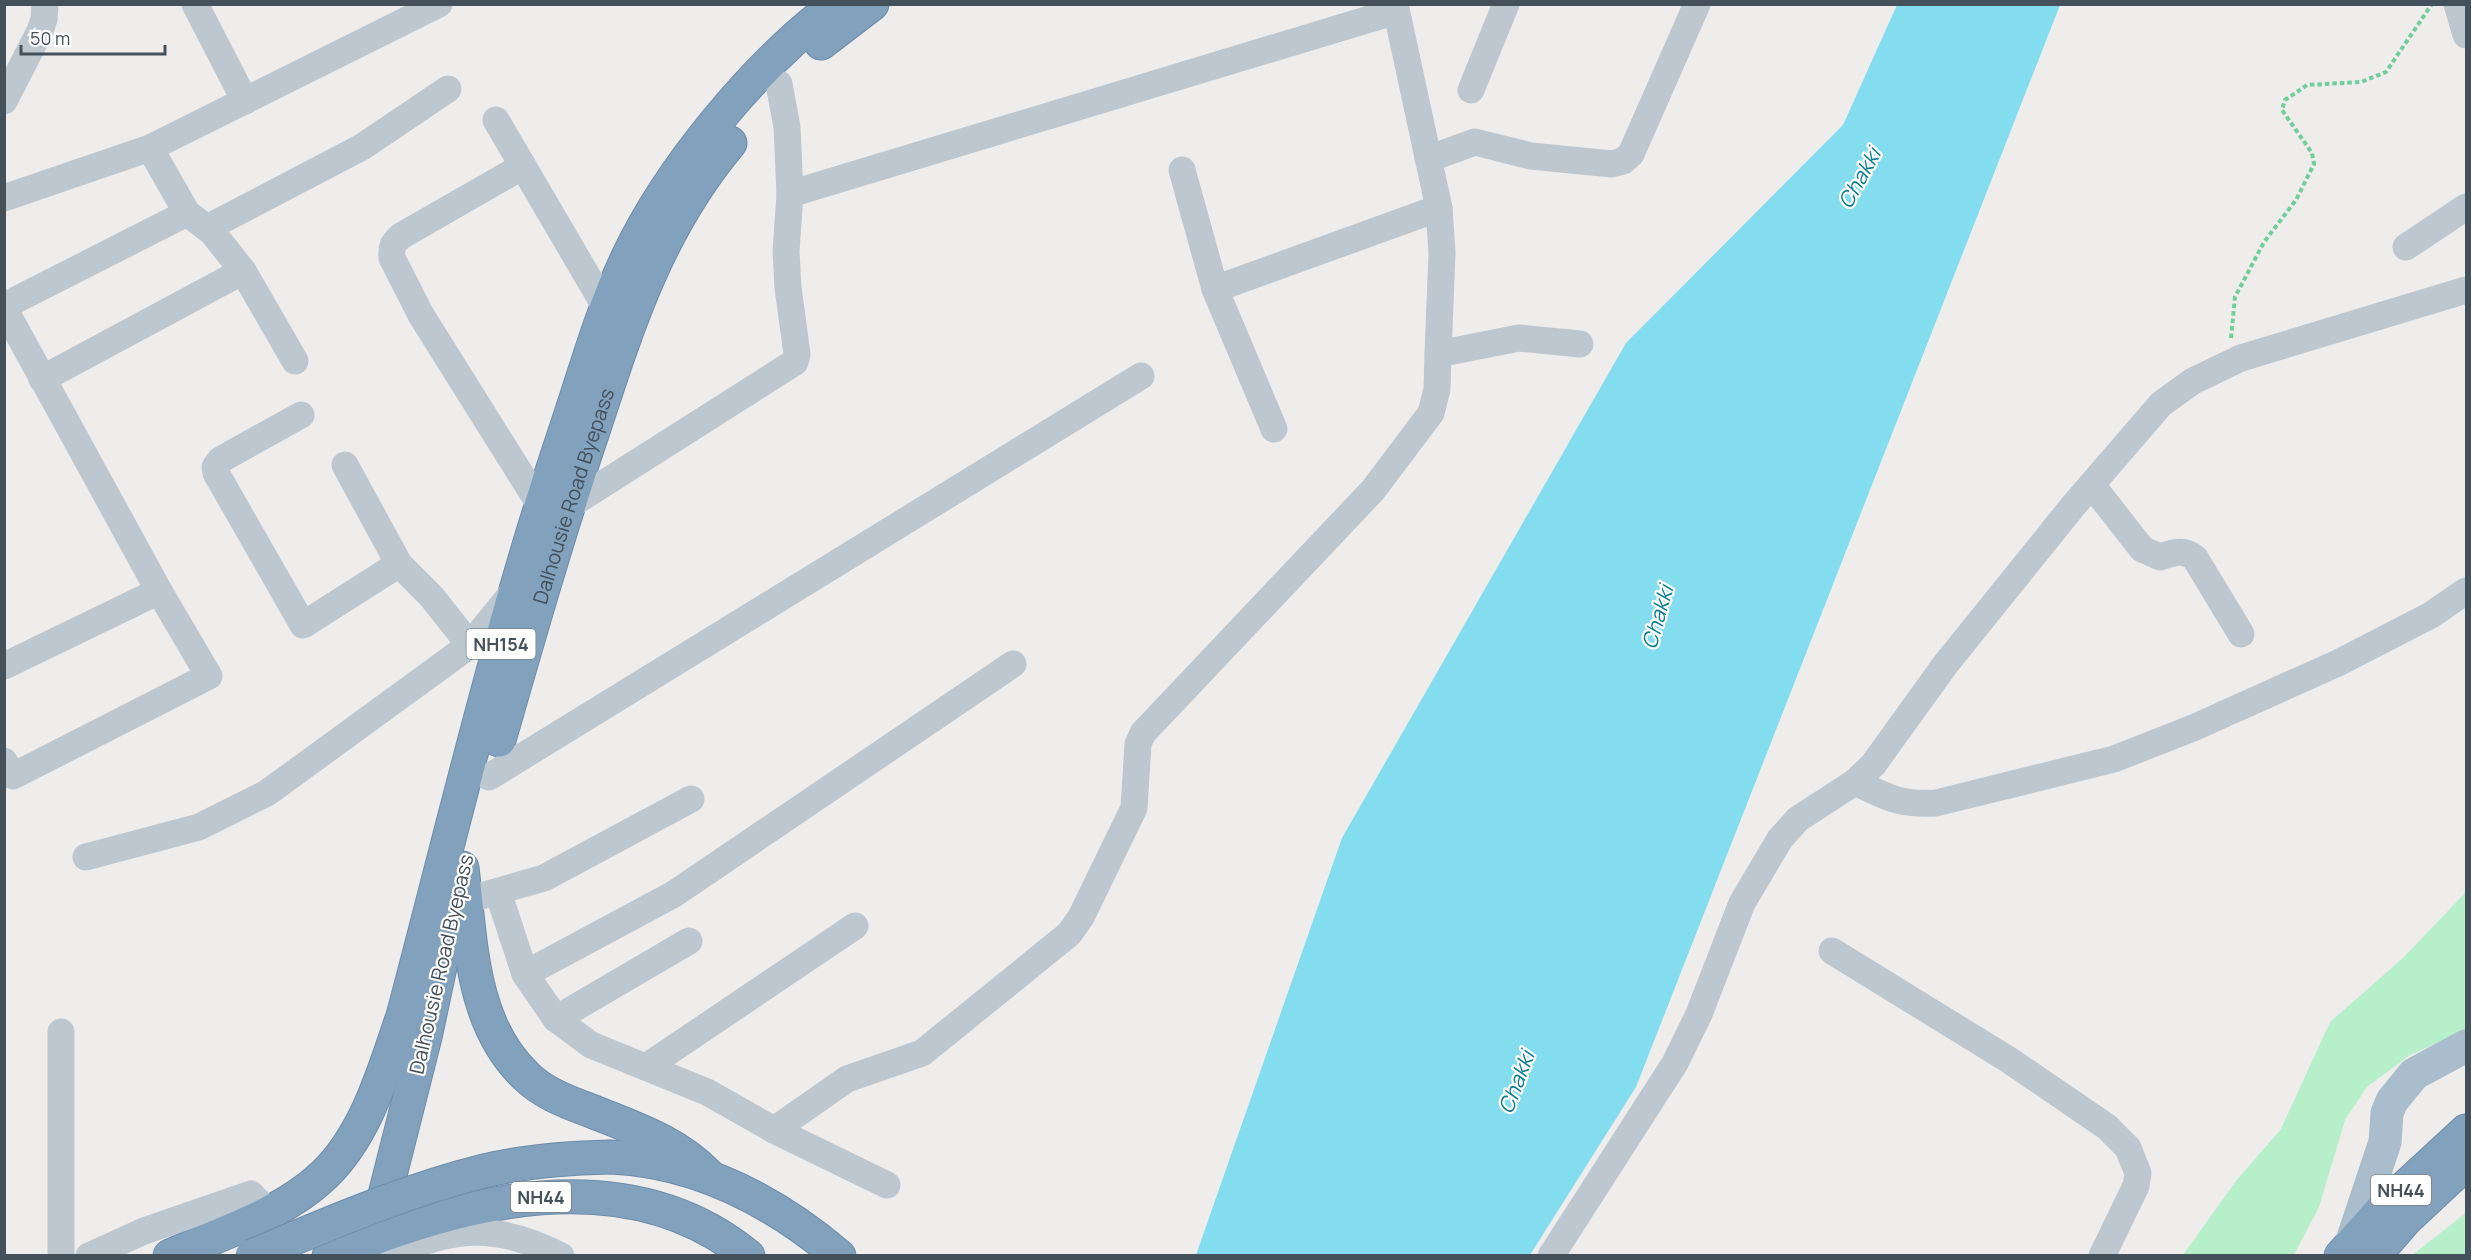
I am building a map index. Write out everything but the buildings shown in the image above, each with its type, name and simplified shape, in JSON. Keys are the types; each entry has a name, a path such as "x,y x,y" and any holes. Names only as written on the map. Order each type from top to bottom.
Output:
{"highway":[{"name":"NH154","path":"170,1256 269,1213 323,1176 339,1159 356,1133 375,1092 403,1016 516,589 553,506 606,308 627,258 654,211 691,156 766,66 837,4"},
{"name":"Dalhousie Road Byepass","path":"378,1250 462,868 489,777 553,506 639,294 660,250 719,155 778,84 836,30 872,4"},
{"path":"462,868 475,974 484,1009 493,1031 509,1056 527,1077 550,1093 675,1147 708,1175"},
{"name":"NH44","path":"2355,1252 2388,1203 2466,1131"},
{"name":"NH44","path":"252,1256 392,1199 475,1173 529,1162 611,1156 641,1158 708,1175 781,1213 835,1252"},
{"name":"NH44","path":"2355,1252 2405,1220 2466,1163"},
{"name":"NH44","path":"329,1256 378,1250 478,1205 558,1196 642,1205 708,1230 748,1256"},
{"path":"269,1213 291,1226 294,1241 289,1256"}],"main road":[{"path":"2355,1252 2385,1142 2386,1113 2392,1101 2414,1074 2466,1046"}],"street":[{"path":"4,102 40,31 45,4"},
{"path":"195,4 245,100"},
{"path":"4,198 150,148 439,4"},
{"path":"1471,90 1506,4"},
{"path":"1428,159 1475,142 1531,156 1612,164 1623,161 1631,154 1697,4"},
{"path":"2457,4 2466,35"},
{"path":"774,1130 847,1079 922,1053 1069,934 1081,917 1134,808 1138,744 1143,733 1388,473 1431,413 1437,389 1442,253 1440,208 1395,8 790,194"},
{"path":"523,166 401,236 393,244 391,250 392,258 421,315 553,506 795,362 797,354 788,288 786,251 790,194 787,127 778,84"},
{"path":"4,760 13,776 209,676 159,591 4,307 362,147 448,89"},
{"path":"496,120 606,308"},
{"path":"150,148 197,220 243,271 295,361"},
{"path":"1182,170 1215,289 1274,429"},
{"path":"2406,247 2466,207"},
{"path":"1215,289 1440,208"},
{"path":"42,380 243,271"},
{"path":"1551,1256 1676,1064 1699,1014 1742,903 1780,839 1798,819 1855,782 1874,765 1945,665 2092,484 2161,404 2193,381 2231,363 2466,290"},
{"path":"1438,354 1519,338 1580,344"},
{"path":"489,777 1141,376"},
{"path":"301,415 220,460 215,467 216,473 303,625 399,564"},
{"path":"345,465 399,564 431,596 470,645"},
{"path":"2092,484 2142,549 2160,557 2180,551 2188,552 2194,558 2241,634"},
{"path":"86,857 199,827 267,793 470,645 516,589"},
{"path":"4,666 159,591"},
{"path":"1855,782 1900,802 1915,805 1936,803 2114,759 2193,728 2338,663 2432,615 2466,591"},
{"path":"525,974 674,894 1013,664"},
{"path":"466,900 544,878 692,799"},
{"path":"498,892 525,974 556,1019 591,1045 707,1092 774,1130 887,1185"},
{"path":"646,1067 855,926"},
{"path":"556,1019 689,941"},
{"path":"1832,951 2009,1059 2107,1127 2128,1148 2138,1173 2136,1186 2102,1256"},
{"path":"62,1032 62,1256"},
{"path":"88,1256 144,1231 250,1194 269,1213"},
{"path":"378,1250 468,1232 499,1233 533,1241 561,1256"}],"path":[{"path":"2231,363 2235,297 2264,242 2296,200 2314,164 2312,153 2282,111 2285,100 2307,86 2361,82 2386,72 2432,4"}],"green space":[{"path":"2466,892 2466,1030 2410,1055 2367,1087 2345,1120 2319,1207 2294,1255 2182,1256 2236,1181 2281,1129 2330,1022 2403,958"},
{"path":"2466,1213 2466,1255 2412,1255"}],"water":[{"name":"Chakki","path":"1897,5 2060,5 1636,1087 1530,1255 1196,1255 1342,838 1626,343 1843,125"}]}
